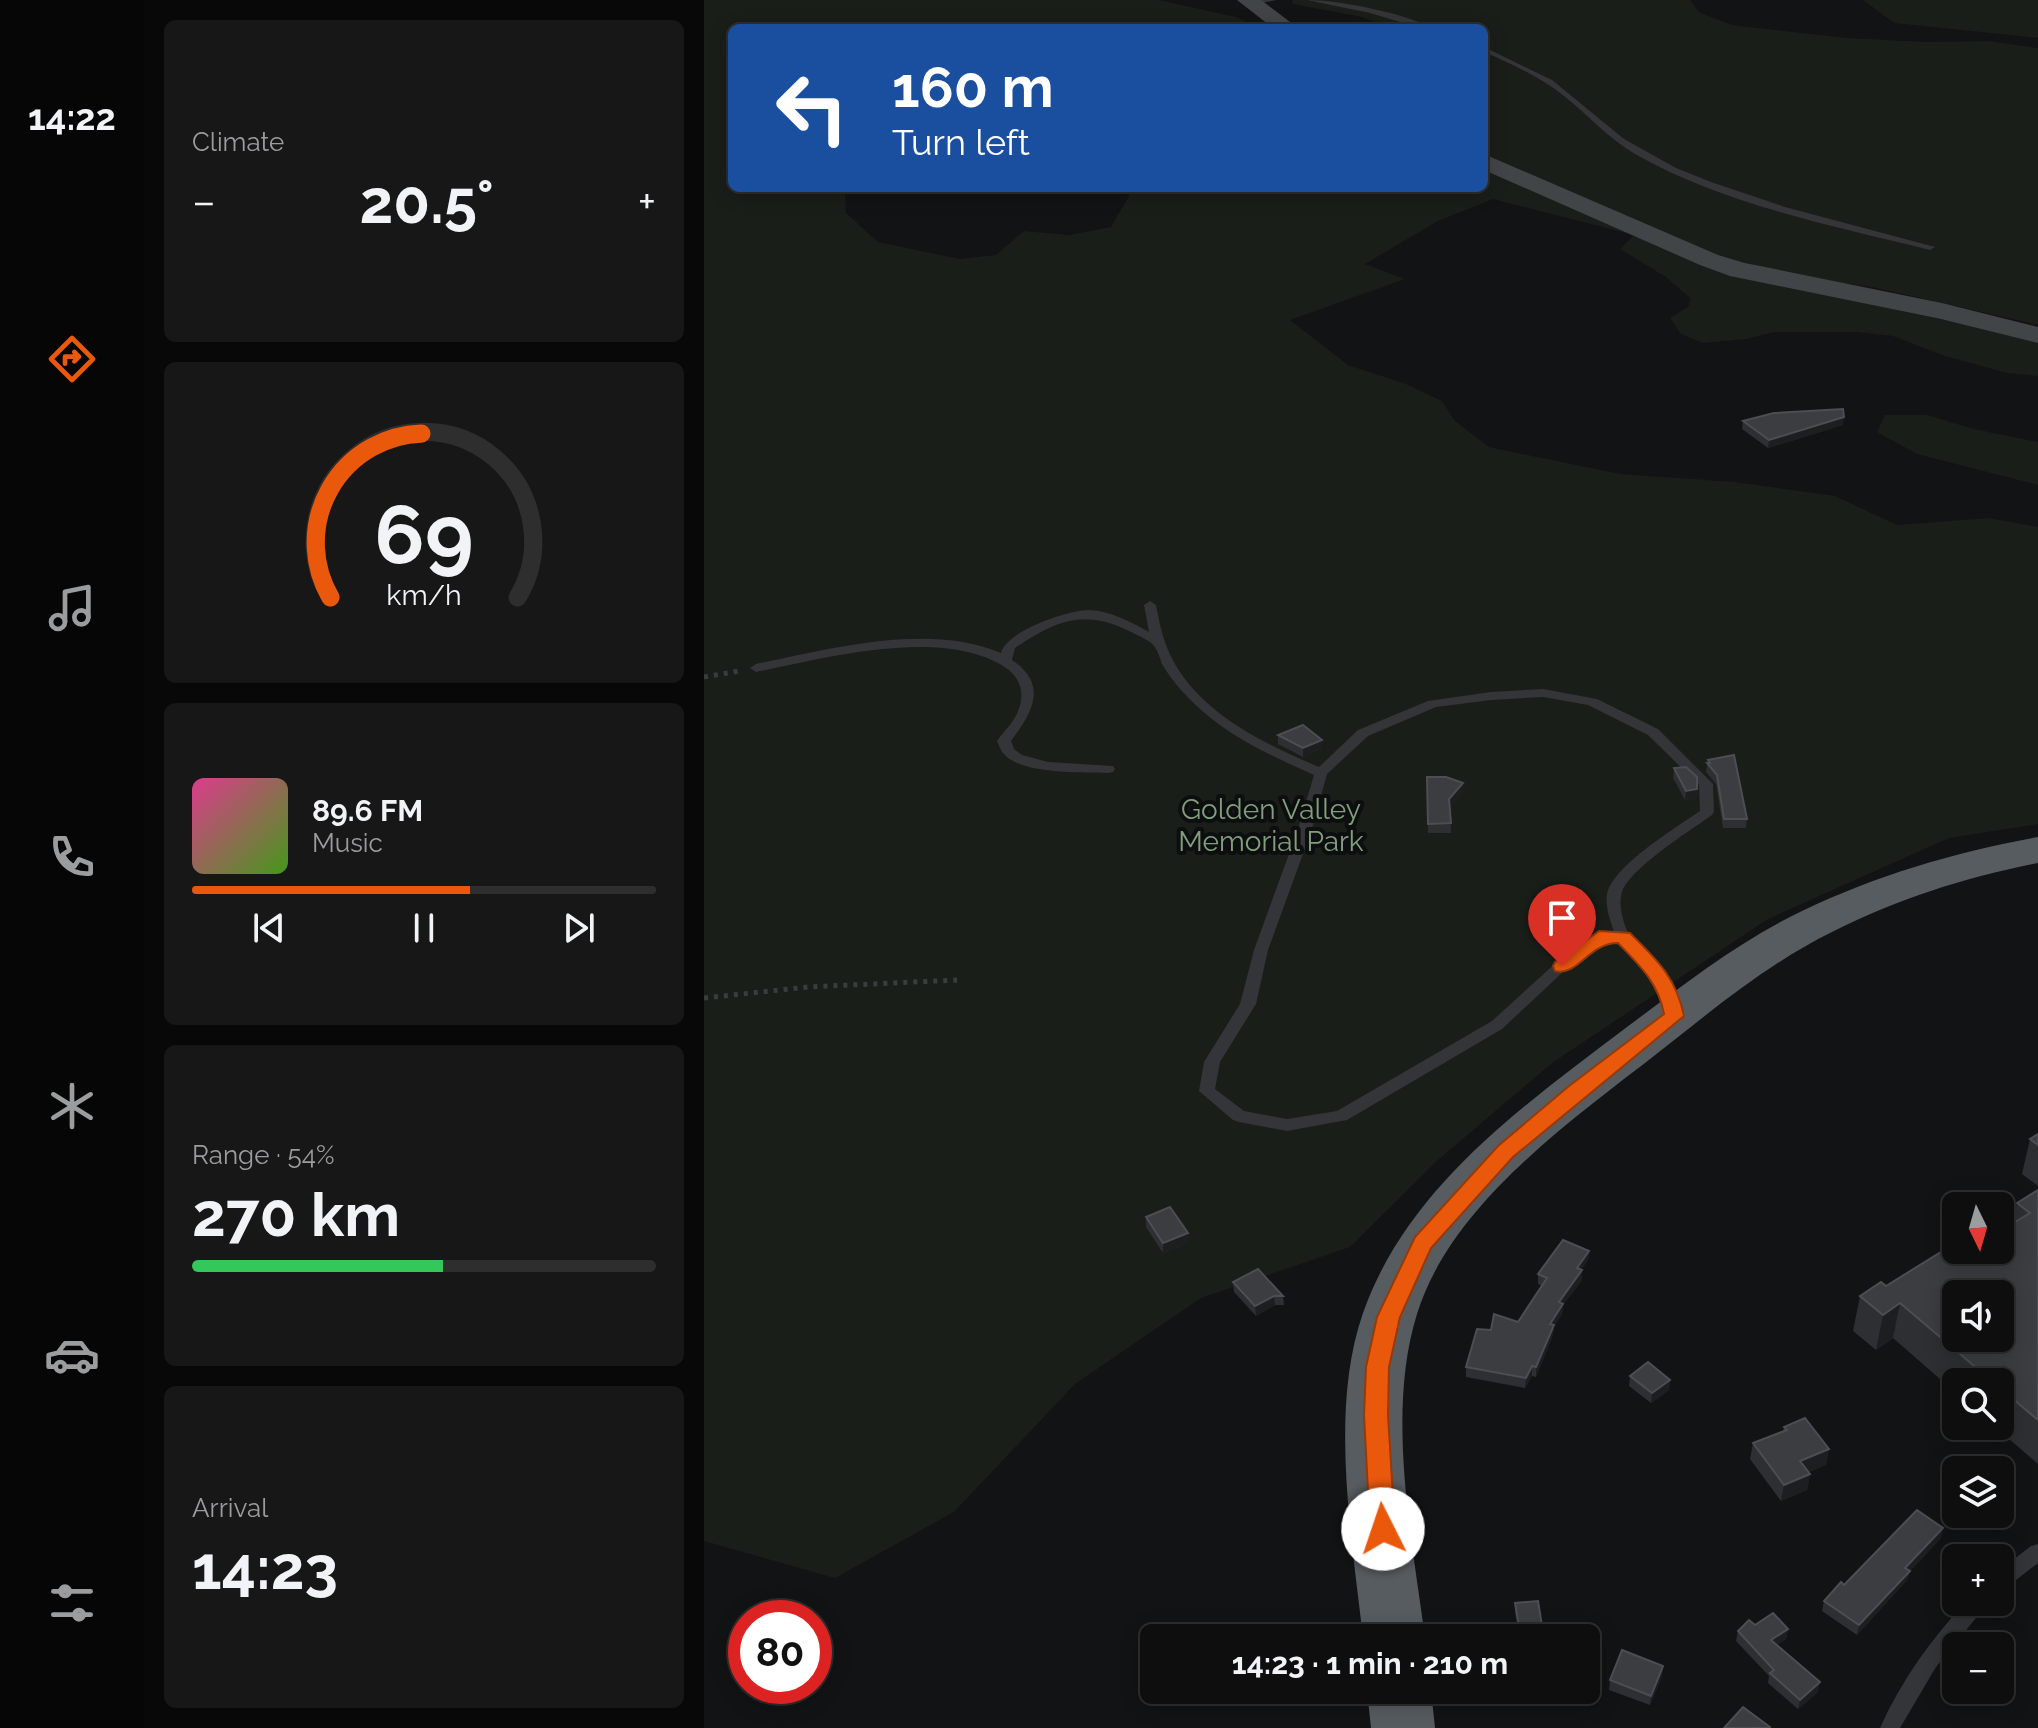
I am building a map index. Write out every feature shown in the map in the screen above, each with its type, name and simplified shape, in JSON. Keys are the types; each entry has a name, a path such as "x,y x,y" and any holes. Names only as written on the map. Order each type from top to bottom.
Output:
{"highway":[{"path":"1393,1624 1376,1415 1378,1367 1388,1317 1422,1243 1505,1152 1576,1091 1718,982 1787,937 1882,893 1999,856 2038,850"},
{"path":"1400,1704 1403,1728"}],"main road":[{"path":"1249,2 1281,24"},
{"path":"1488,163 1709,260 1739,270 1942,311 2038,335"}],"lane":[{"path":"1249,2 1273,0"},
{"path":"1311,0 1371,11 1415,24"},
{"path":"1488,51 1543,79 1567,95 1609,134 1681,173 1820,220 1930,247"},
{"path":"1150,605 1152,626 1190,696 1266,750 1321,773"},
{"path":"1006,660 1009,646 1026,634 1089,614 1130,626 1160,642"},
{"path":"756,668 909,643 981,650 1006,660 1023,676 1027,688 1024,711 1004,741 1010,755 1035,763 1108,769"},
{"path":"1623,937 1599,937 1575,953 1497,1025 1341,1116 1287,1125 1239,1116 1207,1091 1212,1062 1248,1004 1261,950 1304,832 1321,773 1363,733 1433,704 1543,693 1592,702 1653,732 1706,784 1707,812 1629,872 1616,888 1614,904 1623,937 1654,969 1669,991 1674,1016"},
{"path":"2014,1570 2038,1552"},
{"path":"1890,1728 1904,1698 1944,1637 1965,1616"}],"path":[{"path":"704,677 756,668"},
{"path":"704,998 808,987 957,980"}],"green space":[{"name":"Golden Valley Memorial Park","path":"704,0 1159,0 1236,17 1252,24 728,24 728,192 845,192 846,213 878,242 960,259 996,255 1024,231 1069,235 1111,227 1129,196 1128,192 1488,192 1488,24 1380,24 1362,17 1293,4 1292,0 1690,0 1700,13 1732,25 1847,38 1988,41 2038,48 2038,325 1872,287 1797,277 1713,254 1712,266 1833,296 2038,340 2038,376 2007,373 1945,356 1893,336 1856,332 1774,332 1747,339 1703,343 1681,334 1670,318 1688,307 1691,299 1666,277 1620,249 1634,235 1493,199 1438,221 1365,264 1405,279 1290,320 1348,365 1406,384 1442,401 1455,421 1489,447 1620,474 1735,482 1835,496 1897,525 1989,518 2038,527 2038,824 1949,838 1768,919 1552,1063 1438,1160 1350,1247 1201,1298 1075,1384 954,1512 835,1578 704,1541"},
{"path":"1863,0 2038,0 2038,38 1894,23"},
{"path":"1885,415 1927,415 1974,429 2038,442 2038,485 1917,454 1877,432"}],"building":[{"path":"1843,409 1844,417 1769,440 1743,421 1774,413"},
{"path":"1303,725 1322,740 1303,748 1278,735"},
{"path":"1734,755 1747,819 1724,819 1717,775 1707,763 1710,763 1708,760"},
{"path":"1686,767 1697,777 1697,789 1686,791 1674,768"},
{"path":"1427,777 1446,777 1463,783 1449,799 1451,823 1428,824"},
{"path":"2038,1134 2038,1145 2030,1139"},
{"path":"2038,1190 2038,1420 2014,1400 2014,1368 1977,1368 1958,1352 2014,1352 2014,1280 1942,1280 1942,1339 1900,1303 1883,1315 1860,1296 1881,1282 1886,1286 1942,1251 1942,1264 2014,1264 2014,1223 2030,1213 2017,1203"},
{"path":"1170,1207 1188,1233 1163,1243 1146,1217"},
{"path":"1563,1240 1589,1251 1577,1268 1582,1270 1559,1302 1563,1304 1550,1324 1554,1325 1536,1367 1532,1366 1526,1378 1466,1367 1477,1329 1491,1330 1494,1314 1518,1322 1547,1278 1538,1274"},
{"path":"1258,1269 1283,1296 1274,1296 1255,1306 1233,1282"},
{"path":"1648,1362 1670,1380 1652,1393 1630,1376"},
{"path":"1805,1418 1829,1449 1800,1461 1810,1474 1784,1485 1753,1443 1787,1430 1784,1427"},
{"path":"1917,1510 1943,1528 1905,1568 1910,1571 1859,1625 1824,1601 1841,1582 1844,1585"},
{"path":"1538,1601 1542,1624 1519,1624 1515,1603"},
{"path":"1773,1613 1788,1629 1771,1640 1820,1682 1800,1700 1770,1673 1774,1670 1738,1631 1749,1620 1755,1625"},
{"path":"1622,1650 1663,1666 1651,1696 1610,1680"},
{"path":"1743,1707 1770,1727 1724,1728"}],"route":[{"path":"1383,1529 1376,1415 1378,1367 1388,1317 1422,1243 1505,1152 1576,1091 1674,1016 1669,991 1654,969 1623,937 1599,937 1562,966"}]}
